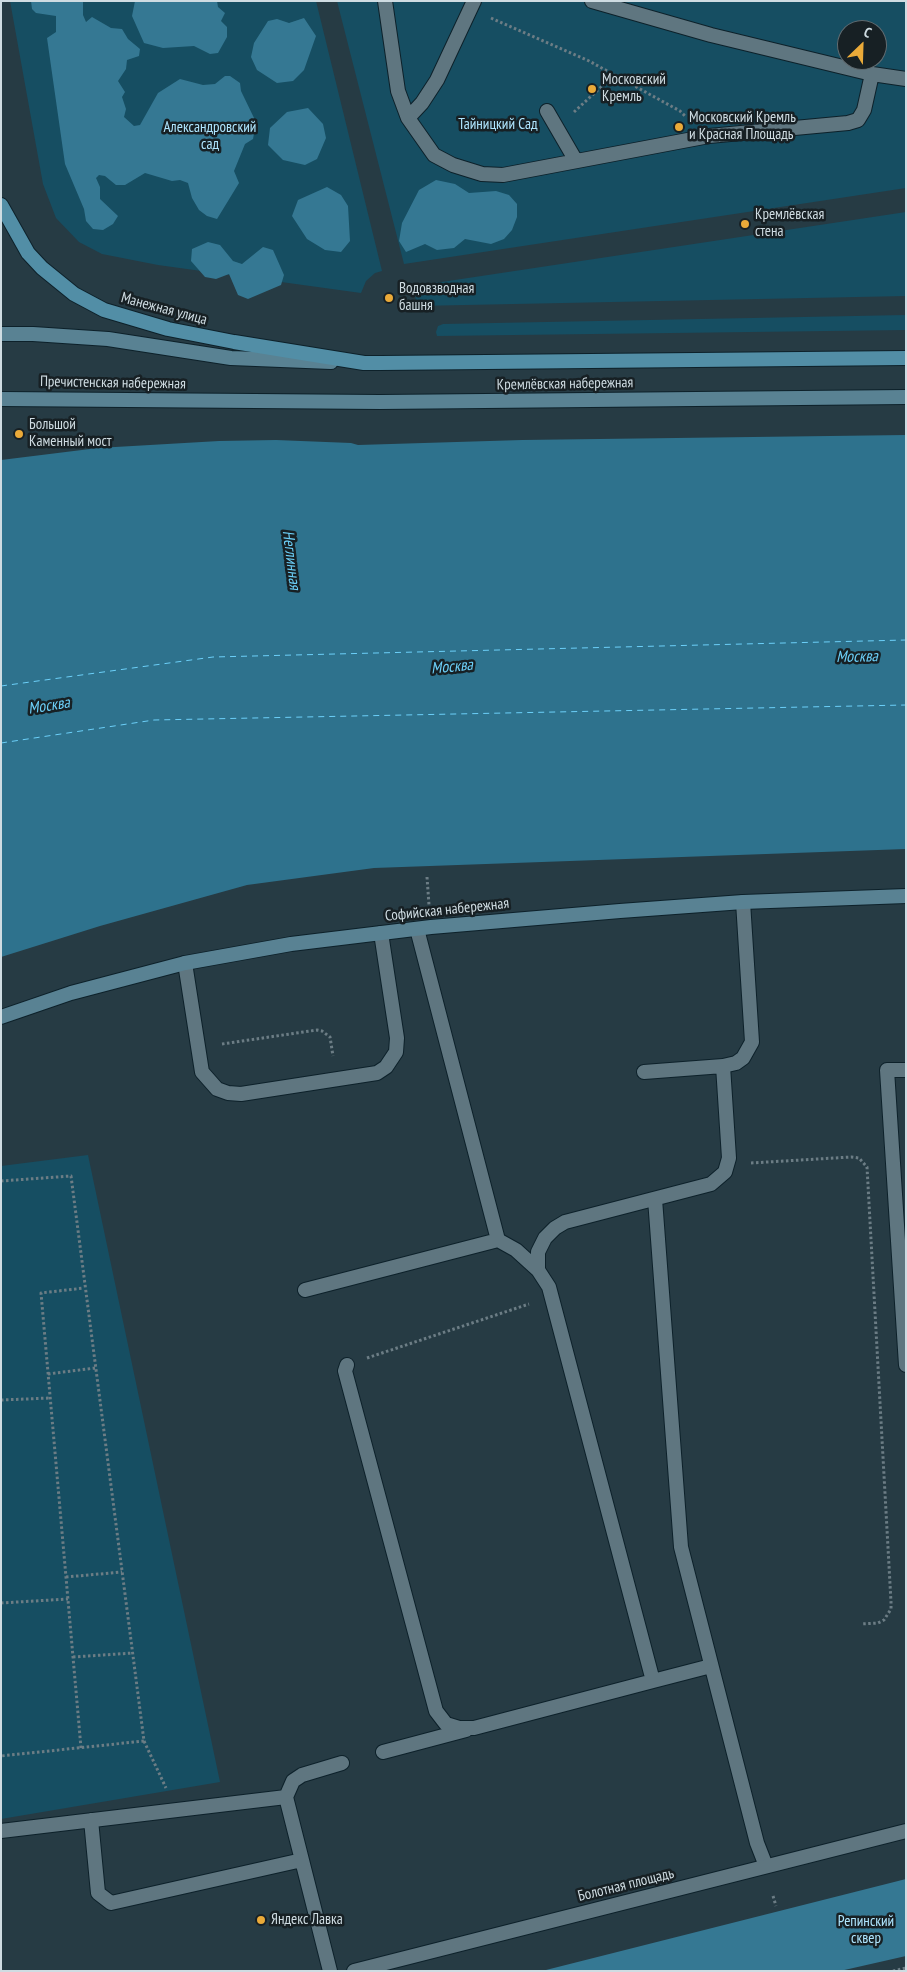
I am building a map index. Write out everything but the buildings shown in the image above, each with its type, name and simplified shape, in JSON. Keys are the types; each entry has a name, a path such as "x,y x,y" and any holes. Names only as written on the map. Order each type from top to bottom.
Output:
{"main road":[{"name":"Манежная улица","path":"1,205 28,253 42,268 74,294 104,310 168,329 364,363"},
{"name":"Кремлёвская набережная","path":"1,334 108,339 231,358 364,363 906,358"},
{"name":"Кремлёвская набережная","path":"224,402 906,397"},
{"name":"Пречистенская набережная","path":"1,399 102,398 224,402"},
{"name":"Софийская набережная","path":"1,1017 71,992 185,963 291,944 417,929 743,902 906,896"}],"street":[{"path":"385,1 398,91 408,118 434,155 453,165 482,174 503,175 709,136 848,123 858,120 864,110 872,74"},
{"path":"592,1 711,35 872,74 906,79"},
{"path":"408,118 422,103 437,80 472,6"},
{"path":"547,111 576,161"},
{"path":"644,1072 723,1066 736,1063 743,1058 752,1042 743,902"},
{"path":"417,929 498,1240"},
{"path":"185,963 202,1072 210,1083 228,1093 241,1094 377,1073 386,1067 396,1052 397,1038 381,934"},
{"path":"538,1270 538,1252 545,1238 554,1228 566,1222 711,1184 720,1178 728,1165 723,1066"},
{"path":"906,1070 887,1070 906,1365"},
{"path":"655,1198 678,1532 757,1843 766,1866"},
{"path":"305,1290 498,1240 516,1250 538,1270 549,1287 653,1681"},
{"path":"348,1365 346,1370 436,1711 446,1724 458,1728 474,1728"},
{"path":"383,1752 711,1666"},
{"path":"330,1971 286,1797 293,1781 302,1775 342,1763"},
{"path":"1,1831 286,1797"},
{"path":"91,1820 98,1893 111,1904 302,1860"},
{"name":"Болотная площадь","path":"354,1971 906,1831"}],"path":[{"path":"472,6 563,48 680,111 695,127 698,138 709,136"},
{"path":"556,127 614,76"},
{"path":"426,877 429,910"},
{"path":"199,1048 322,1030 330,1037 337,1079"},
{"path":"728,1165 852,1156 859,1158 867,1167 891,1609 884,1620 878,1623 861,1624"},
{"path":"1,1181 71,1176 144,1741 176,1810"},
{"path":"81,1748 41,1293 84,1288"},
{"path":"348,1365 551,1296"},
{"path":"48,1374 95,1368"},
{"path":"1,1400 50,1398"},
{"path":"66,1577 122,1572"},
{"path":"1,1603 68,1599"},
{"path":"73,1657 132,1652"},
{"path":"1,1756 144,1741"},
{"path":"773,1896 776,1906"},
{"path":"893,1971 906,1968"}],"green space":[{"name":"Александровский сад","path":"10,1 316,1 382,271 375,273 366,281 361,293 158,265 102,254 79,242 56,218 43,184"},
{"path":"31,1 83,1 83,15 86,22 92,17 111,28 122,29 128,39 140,49 139,56 127,60 126,69 118,81 125,92 122,97 126,109 124,117 134,126 140,125 158,93 180,79 203,85 215,84 225,76 230,76 240,83 241,91 255,120 255,128 253,139 245,144 234,171 239,183 217,219 207,216 199,210 192,198 188,183 180,180 172,181 145,173 125,185 116,185 105,176 99,175 96,178 100,187 100,199 118,216 113,224 103,230 93,229 86,221 84,209 65,164 47,38 56,32 56,16 36,13 32,9"},
{"path":"135,1 217,1 218,7 225,13 221,21 227,27 227,37 218,53 210,54 194,46 163,48 144,43 132,16"},
{"name":"Тайницкий Сад","path":"337,1 906,1 906,188 404,264"},
{"path":"304,18 316,36 304,70 293,81 277,83 257,70 251,57 254,43 268,21 277,19 289,23"},
{"path":"308,108 323,124 326,138 317,159 305,165 283,160 268,145 270,128 287,112"},
{"path":"436,180 455,184 469,193 496,191 509,195 517,204 517,217 512,230 504,239 491,244 465,239 454,248 437,250 425,244 406,252 399,241 402,223 419,190"},
{"path":"327,187 341,195 348,206 350,241 341,252 325,250 307,239 292,216 298,200"},
{"path":"906,212 906,296 416,306 415,286"},
{"path":"208,242 220,245 233,261 242,264 263,247 273,250 284,275 281,285 248,299 238,295 229,274 216,279 205,277 191,261 192,249"},
{"path":"906,315 906,330 437,336 436,332 438,326 443,324"},
{"path":"88,1155 220,1782 1,1819 1,1166"},
{"name":"Репинский сквер","path":"906,1879 906,1956 840,1971 542,1971"}],"water":[{"path":"906,435 906,849 374,868 247,885 100,926 1,957 1,460 98,448 219,441 276,440 351,443 358,445 522,440"}],"ferry route":[{"path":"1,686 213,657 906,640"},
{"path":"1,743 154,720 906,705"}],"place":[{"name":"Московский Кремль","path":"592,89"},
{"name":"Московский Кремль и Красная Площадь","path":"679,127"},
{"name":"Кремлёвская стена","path":"745,224"},
{"name":"Водовзводная башня","path":"389,298"},
{"name":"Большой Каменный мост","path":"19,434"},
{"name":"Яндекс Лавка","path":"261,1920"}],"water label":[{"name":"Неглинная","path":"291,560"},
{"name":"Москва","path":"857,657"},
{"name":"Москва","path":"452,667"},
{"name":"Москва","path":"49,706"}]}
